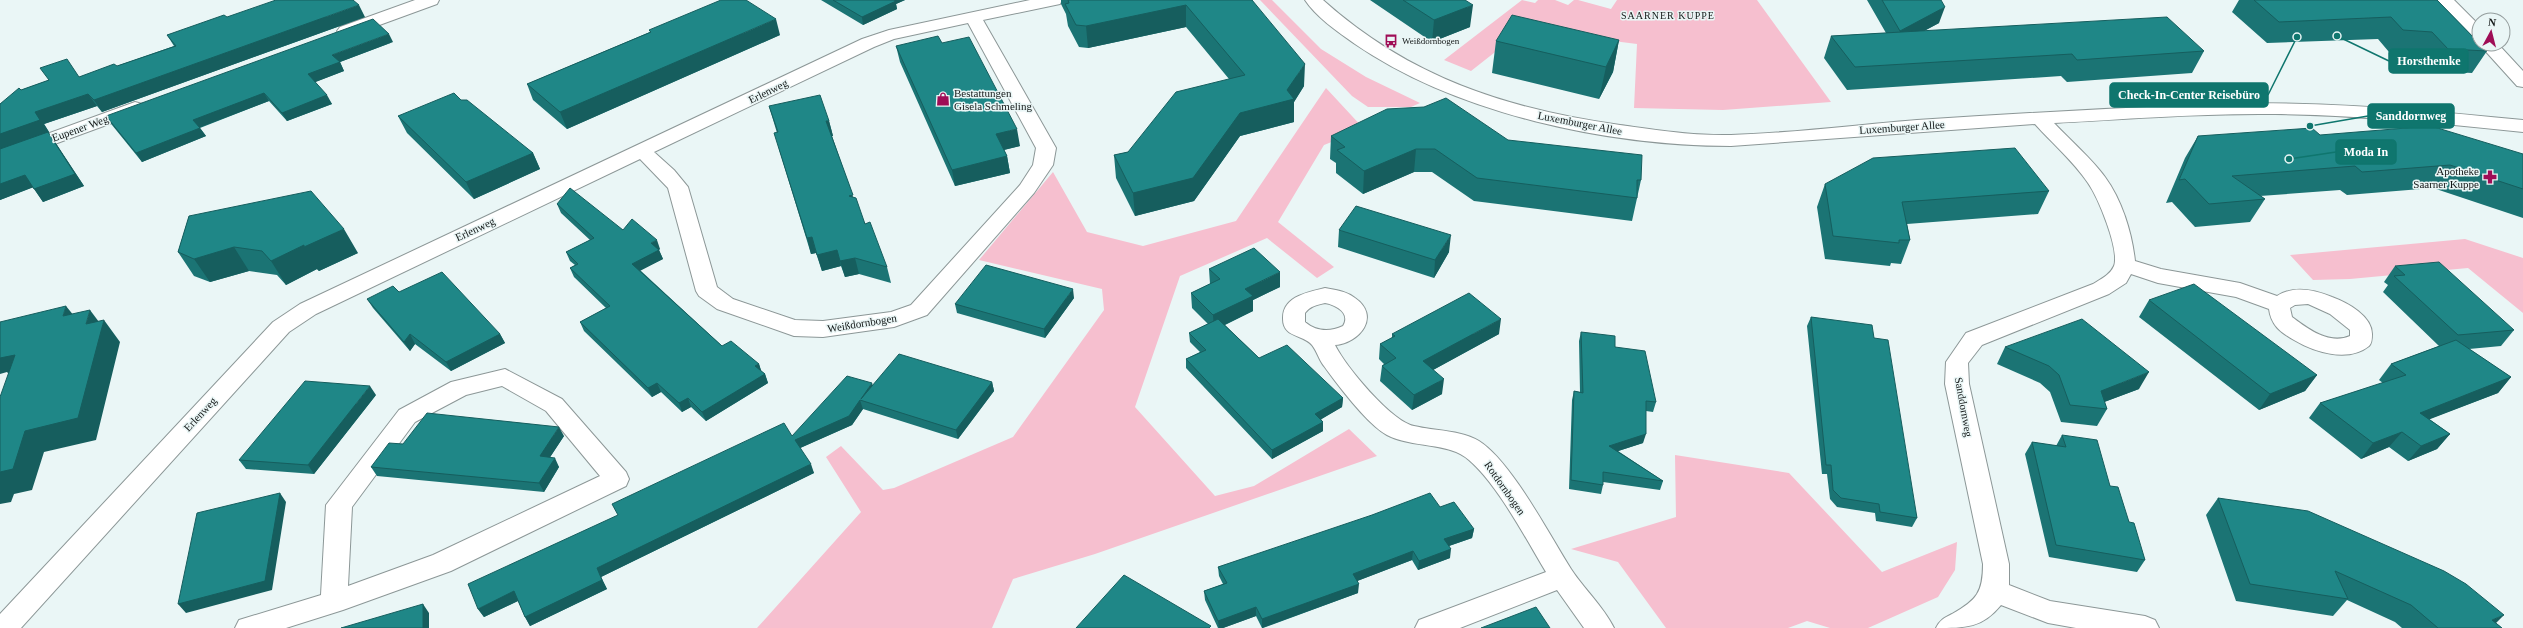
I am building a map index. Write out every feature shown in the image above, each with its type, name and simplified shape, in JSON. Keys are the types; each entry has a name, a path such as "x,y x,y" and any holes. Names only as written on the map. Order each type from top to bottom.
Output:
{"street":[{"path":"327,38 431,0"},
{"name":"Erlenweg","path":"4,628 281,327 308,309 868,43 889,35 1054,0"},
{"name":"Luxemburger Allee","path":"1313,0 1354,35 1414,73 1515,110 1599,129 1678,138 1742,140 1868,129 2040,119 2290,108 2377,111 2523,126"},
{"path":"2444,0 2471,27"},
{"name":"Weißdornbogen","path":"642,151 667,174 678,187 707,291 725,304 794,328 823,329 894,319 919,310 1027,188 1043,168 1046,158 1046,148 973,17"},
{"path":"2495,52 2523,82"},
{"name":"Eupener Weg","path":"0,158 149,104"},
{"path":"2040,119 2101,187 2123,243 2125,265 2158,276 2240,290 2279,305"},
{"name":"Sanddornweg","path":"1994,590 1996,564 1957,384 1957,362 1974,338 2101,289 2118,278 2125,265"},
{"name":"Rotdornbogen","path":"1320,339 1330,358 1386,423 1410,434 1470,448 1484,459 1544,544 1562,577 1600,628"},
{"path":"248,628 334,602 442,563 617,479 554,405 505,377 459,388 408,416 339,505 334,602"},
{"path":"1429,628 1562,577"},
{"path":"1950,628 1961,623 1984,605 1994,590 2048,612 2145,628"}],"shaded area":[{"path":"1260,0 1272,0 1321,49 1366,77 1420,103 1411,107 1368,107 1352,96"},
{"path":"1522,0 1535,3 1538,0 1555,0 1568,5 1574,0 1578,0 1611,9 1617,0 1757,0 1831,102 1723,110 1634,108 1637,44 1574,36 1532,23 1471,71 1444,60"},
{"path":"1326,88 1364,129 1324,145 1278,222 1334,267 1317,278 1267,238 1180,276 1135,407 1215,496 1254,486 1349,429 1377,456 1095,554 1013,579 992,628 757,628 861,512 826,457 841,446 883,490 894,488 1013,437 1104,310 1102,289 979,260 1053,172 1087,232 1143,246 1236,221"},
{"path":"2465,239 2523,258 2523,313 2468,268 2350,279 2313,280 2290,255"},
{"path":"1675,455 1789,473 1882,572 1957,542 1955,570 1938,597 1868,628 1830,628 1807,621 1788,628 1666,628 1618,562 1571,549 1676,517"}],"building":[{"path":"276,0 353,0 359,5 94,100 88,94 35,112 40,120 0,134 0,104 19,88 21,90 49,80 40,68 67,59 79,77 114,64 117,66 176,46 167,35 224,15 227,17"},
{"path":"721,0 746,0 776,19 560,112 527,84 651,32 649,30"},
{"path":"833,0 894,0 896,1 862,17"},
{"path":"1068,0 1252,0 1305,64 1287,90 1294,99 1240,113 1193,178 1133,193 1114,155 1128,152 1176,92 1245,75 1186,5 1086,26 1076,25 1065,4 1069,3"},
{"path":"1403,0 1465,0 1473,5 1434,20"},
{"path":"1882,0 1941,0 1945,7 1900,31"},
{"path":"2254,0 2437,0 2471,35 2471,50 2448,49 2432,32 2403,30 2391,17 2279,22"},
{"path":"1512,15 1619,40 1606,67 1496,41"},
{"path":"2167,17 2204,51 2077,60 2072,54 1855,67 1831,36"},
{"path":"373,19 389,34 332,55 340,62 308,74 327,95 282,113 264,93 193,120 200,128 136,153 106,116"},
{"path":"938,36 942,43 969,37 1017,129 996,134 1007,156 952,170 896,46"},
{"path":"454,93 461,100 467,100 533,153 466,182 398,116"},
{"path":"820,95 829,121 826,121 853,195 849,196 856,198 865,224 870,222 887,267 855,258 840,261 837,250 817,255 812,237 807,238 774,133 778,132 769,106"},
{"path":"1446,98 1508,140 1642,155 1641,180 1637,180 1637,198 1477,178 1435,149 1416,149 1364,171 1337,150 1345,147 1331,136 1387,109 1424,107"},
{"path":"2431,126 2523,154 2523,189 2450,165 2362,172 2355,166 2232,176 2265,199 2209,204 2185,179 2179,180 2198,136 2312,128 2320,135"},
{"path":"48,132 75,174 34,189 25,175 0,184 0,149"},
{"path":"2015,148 2049,191 1902,202 1910,240 1899,240 1899,243 1833,236 1825,184 1873,158"},
{"path":"570,188 623,230 632,219 657,240 651,243 659,250 632,264 722,346 731,341 759,364 755,366 765,374 702,412 688,398 679,403 657,383 648,388 580,322 610,306 570,268 578,264 566,252 594,238 557,204"},
{"path":"311,191 344,229 304,247 304,245 271,261 262,251 234,247 194,259 178,252 189,216"},
{"path":"1356,206 1451,235 1435,260 1339,230"},
{"path":"1254,248 1280,272 1245,289 1253,296 1213,315 1191,293 1220,279 1209,269"},
{"path":"2439,262 2514,330 2458,335 2394,276 2405,275 2395,266"},
{"path":"986,265 1073,289 1044,329 955,304"},
{"path":"442,272 500,334 446,362 410,334 404,342 367,299 393,286 399,292"},
{"path":"2194,284 2317,375 2270,394 2149,300"},
{"path":"1469,293 1501,319 1423,361 1444,379 1414,395 1382,366 1396,358 1380,344 1395,336 1392,334"},
{"path":"66,306 63,316 90,310 86,324 104,320 78,418 25,431 13,469 0,472 0,397 15,355 0,358 0,322"},
{"path":"1811,317 1872,325 1874,338 1888,340 1917,518 1880,512 1879,504 1841,498 1833,490 1831,465 1826,465"},
{"path":"1218,319 1259,358 1287,345 1343,398 1315,414 1323,422 1272,450 1186,359 1206,350 1189,333"},
{"path":"2082,319 2149,372 2101,391 2107,409 2070,405 2059,375 2049,366 2005,347"},
{"path":"1581,332 1615,336 1615,347 1645,351 1656,402 1646,401 1646,434 1609,446 1663,481 1603,472 1603,485 1571,480 1574,391 1583,393"},
{"path":"2456,340 2511,377 2420,413 2450,434 2421,446 2402,432 2373,443 2320,403 2406,375 2391,364"},
{"path":"899,354 992,382 956,430 860,400 849,416 795,440 811,464 597,568 602,580 525,617 514,591 478,609 468,584 618,515 612,504 784,423 792,436 847,376 872,383 861,399"},
{"path":"305,381 370,386 308,465 239,460"},
{"path":"427,413 559,427 540,456 555,458 539,483 371,467 389,443 403,444"},
{"path":"2062,435 2097,440 2110,486 2118,487 2129,522 2134,523 2145,560 2056,545 2032,442 2066,447"},
{"path":"280,493 265,581 178,604 197,513"},
{"path":"1430,493 1440,507 1454,502 1474,529 1444,539 1451,549 1419,561 1413,551 1353,574 1359,584 1262,619 1256,607 1218,621 1204,591 1227,583 1218,567 1372,515"},
{"path":"2218,498 2308,511 2444,571 2466,584 2504,615 2492,620 2502,628 2438,628 2411,605 2335,571 2348,599 2250,584"},
{"path":"1124,575 1211,626 1209,628 1076,628"},
{"path":"423,604 423,628 341,628"},
{"path":"1536,607 1550,628 1481,628"}],"place":[{"name":"Horsthemke","path":"2337,36"},
{"name":"Check-In-Center Reisebüro","path":"2297,37"},
{"name":"Weißdornbogen","path":"1391,41"},
{"name":"Bestattungen Gisela Schmeling","path":"943,99"},
{"name":"Sanddornweg","path":"2310,126"},
{"name":"Moda In","path":"2289,159"},
{"name":"Apotheke Saarner Kuppe","path":"2490,177"}],"district":[{"name":"SAARNER KUPPE","path":"1668,15"}]}
